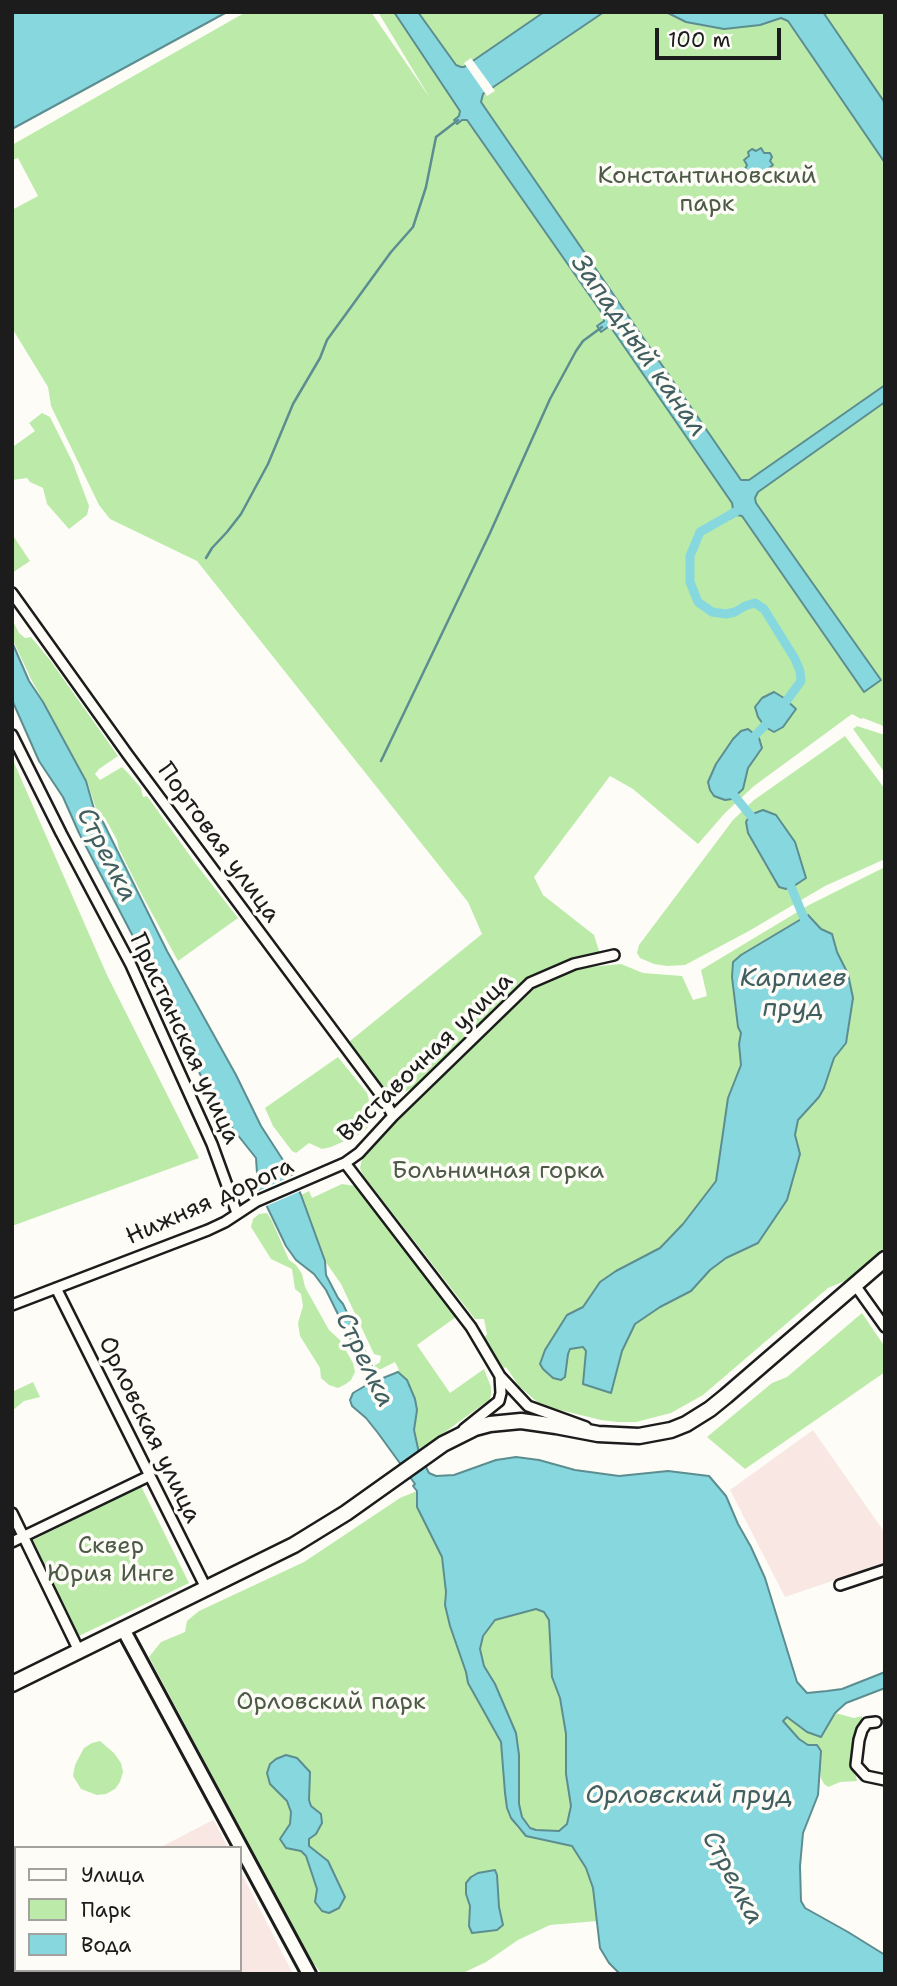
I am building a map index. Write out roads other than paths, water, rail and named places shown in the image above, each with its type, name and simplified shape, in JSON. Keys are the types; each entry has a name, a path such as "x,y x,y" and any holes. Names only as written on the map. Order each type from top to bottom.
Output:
{"main road":[{"path":"433,1456 471,1439 509,1430 619,1445 650,1443 686,1434 723,1411 858,1288 885,1259"},
{"path":"12,1694 206,1588 294,1545 400,1479 455,1437 491,1423 507,1421 532,1422 598,1434 639,1436 671,1430 698,1417 858,1288 885,1271"},
{"path":"12,1684 79,1651 125,1634 298,1553 330,1535 400,1479"},
{"path":"125,1634 240,1846"},
{"path":"242,1850 309,1974"}],"street":[{"name":"Портовая улица","path":"12,593 138,768 384,1099 393,1116"},
{"name":"Пристанская улица","path":"12,735 131,965 212,1144 237,1213"},
{"name":"Выставочная улица","path":"345,1163 359,1153 393,1116 530,983 574,964 614,955"},
{"name":"Нижняя дорога","path":"12,1305 208,1230 257,1201 345,1163"},
{"path":"345,1163 471,1327 500,1376 528,1406 580,1424 598,1434"},
{"name":"Орловская улица","path":"56,1288 206,1588"},
{"path":"858,1288 885,1326"},
{"path":"455,1437 499,1401 500,1376"},
{"path":"12,1542 149,1476"},
{"path":"12,1513 79,1651"},
{"path":"840,1585 885,1570"},
{"path":"876,1722 867,1723 862,1730 856,1765 866,1776 885,1780"}],"water":[{"path":"12,12 227,12 12,129"},
{"name":"Западный канал","path":"394,12 418,12 456,65 464,67 544,12 604,12 483,94 481,102 741,480 749,480 885,385 885,402 758,492 755,498 881,680 864,692 742,516 737,515 730,519 726,514 733,509 732,503 612,329 608,327 601,332 597,326 604,321 604,316 467,120 457,124 454,120 460,111"},
{"path":"666,12 823,12 885,103 885,163 788,21 781,18 760,25 724,29 686,22"},
{"path":"761,148 764,153 770,153 773,165 769,168 770,173 756,176 745,169 747,165 744,160 752,149 756,151"},
{"name":"Стрелка","path":"12,642 29,681 86,781 94,809 167,951 236,1075 261,1126 292,1174 325,1261 326,1275 343,1304 374,1371 368,1375 326,1290 286,1246 258,1188 256,1158 217,1109 63,797 39,761 12,700"},
{"path":"774,692 796,709 783,727 774,732 765,727 755,707 762,698"},
{"path":"748,729 759,738 762,748 748,768 743,789 732,799 725,800 714,796 708,782 716,764 733,739 741,731"},
{"path":"763,810 776,815 795,842 806,878 786,889 779,887 748,833 746,822 750,815"},
{"name":"Карпиев пруд","path":"808,915 821,929 832,934 848,974 853,998 846,1043 834,1058 819,1097 798,1120 795,1135 800,1154 787,1200 758,1243 726,1258 710,1270 691,1291 635,1324 622,1351 611,1393 583,1384 586,1351 583,1347 570,1349 565,1377 561,1380 553,1378 540,1364 545,1350 567,1315 583,1307 600,1282 660,1248 683,1224 716,1181 728,1098 741,1065 741,1033 732,977 733,962"},
{"name":"Орловский пруд","path":"398,1372 407,1380 417,1410 414,1430 419,1453 429,1473 436,1476 454,1475 496,1460 516,1457 619,1476 668,1471 709,1476 726,1496 765,1578 797,1682 807,1693 827,1691 842,1689 885,1672 885,1688 846,1703 835,1713 821,1737 807,1732 787,1717 783,1721 799,1739 808,1745 817,1745 821,1751 818,1795 803,1833 801,1901 805,1908 885,1955 885,1974 620,1974 609,1963 600,1948 593,1888 586,1868 572,1846 526,1836 511,1818 507,1808 501,1742 468,1683 445,1605 442,1557 417,1507 417,1491 413,1486 415,1484 350,1400 353,1393 370,1383 368,1378 375,1374 378,1380","holes":["536,1609 544,1612 549,1620 552,1677 560,1698 566,1734 566,1774 571,1806 567,1824 559,1831 530,1828 522,1817 516,1733 495,1684 484,1666 480,1649 483,1636 495,1620"]},
{"path":"286,1755 297,1758 310,1772 309,1800 311,1806 321,1814 322,1823 316,1834 309,1839 309,1846 328,1861 345,1897 339,1908 329,1913 322,1911 315,1902 317,1889 306,1856 301,1851 286,1848 280,1839 290,1824 291,1812 287,1801 270,1784 267,1773 270,1764"},
{"path":"495,1870 503,1925 497,1930 472,1933 469,1926 470,1906 466,1883 478,1873"}],"waterway":[{"path":"206,558 241,514 268,464 293,404 320,358 327,340 391,252 413,227 426,187 436,137 458,120"},
{"name":"Западный канал","path":"381,761 490,533 550,399 583,341 602,327"},
{"path":"737,511 700,532 690,556 690,582 698,602 712,612 726,614 755,603 764,609 800,671 801,681 782,707"},
{"path":"748,743 772,718"},
{"path":"729,786 756,822"},
{"path":"787,877 806,923"}],"park label":[{"name":"Константиновский парк","path":"707,191"},
{"name":"Больничная горка","path":"498,1172"},
{"name":"Сквер Юрия Инге","path":"111,1561"},
{"name":"Орловский парк","path":"331,1703"}]}
